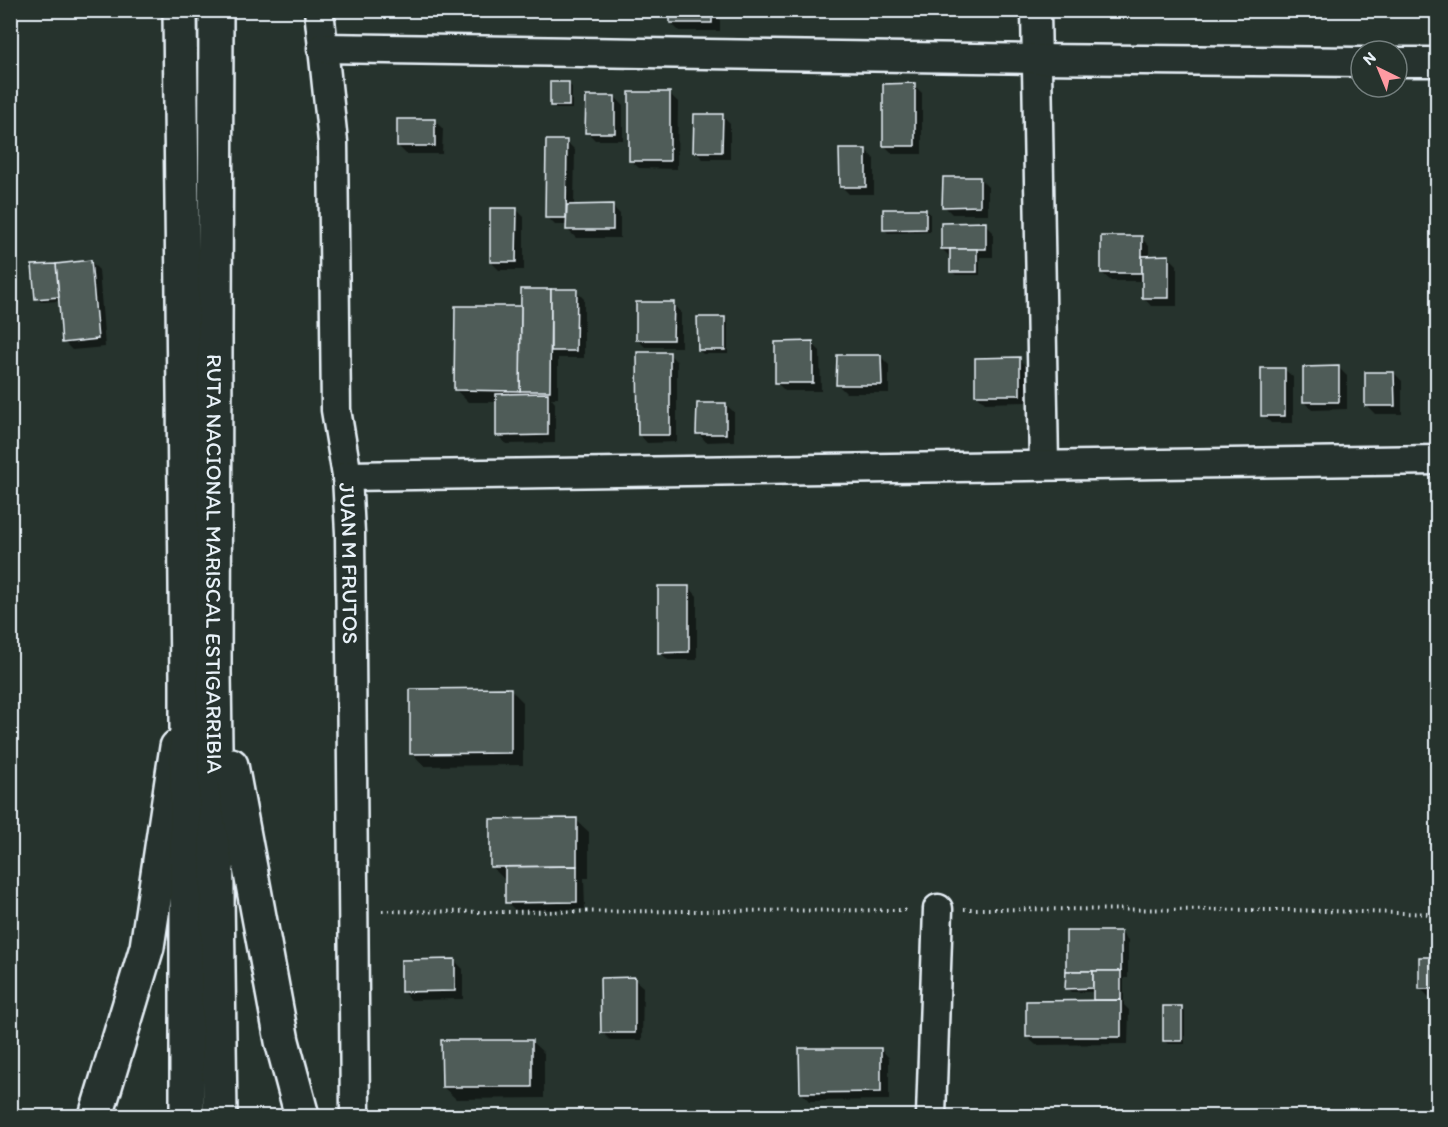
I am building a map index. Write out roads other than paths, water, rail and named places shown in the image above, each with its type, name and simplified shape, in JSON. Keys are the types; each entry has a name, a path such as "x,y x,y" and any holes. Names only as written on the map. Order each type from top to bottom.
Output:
{"main road":[{"name":"RUTA NACIONAL MARISCAL ESTIGARRIBIA","path":"180,10 201,676 220,1116"},
{"name":"RUTA NACIONAL MARISCAL ESTIGARRIBIA","path":"187,1116 201,676 216,10"},
{"path":"96,1116 147,947 201,676"},
{"path":"201,676 282,1041 302,1116"}],"street":[{"name":"JUAN M FRUTOS","path":"319,10 333,142 336,410 347,476 350,533 355,1116"},
{"path":"1036,10 1035,59 1044,465"},
{"path":"322,48 1349,62"},
{"path":"1409,62 1437,62"},
{"path":"347,476 1437,460"},
{"path":"931,1116 938,909"}]}
